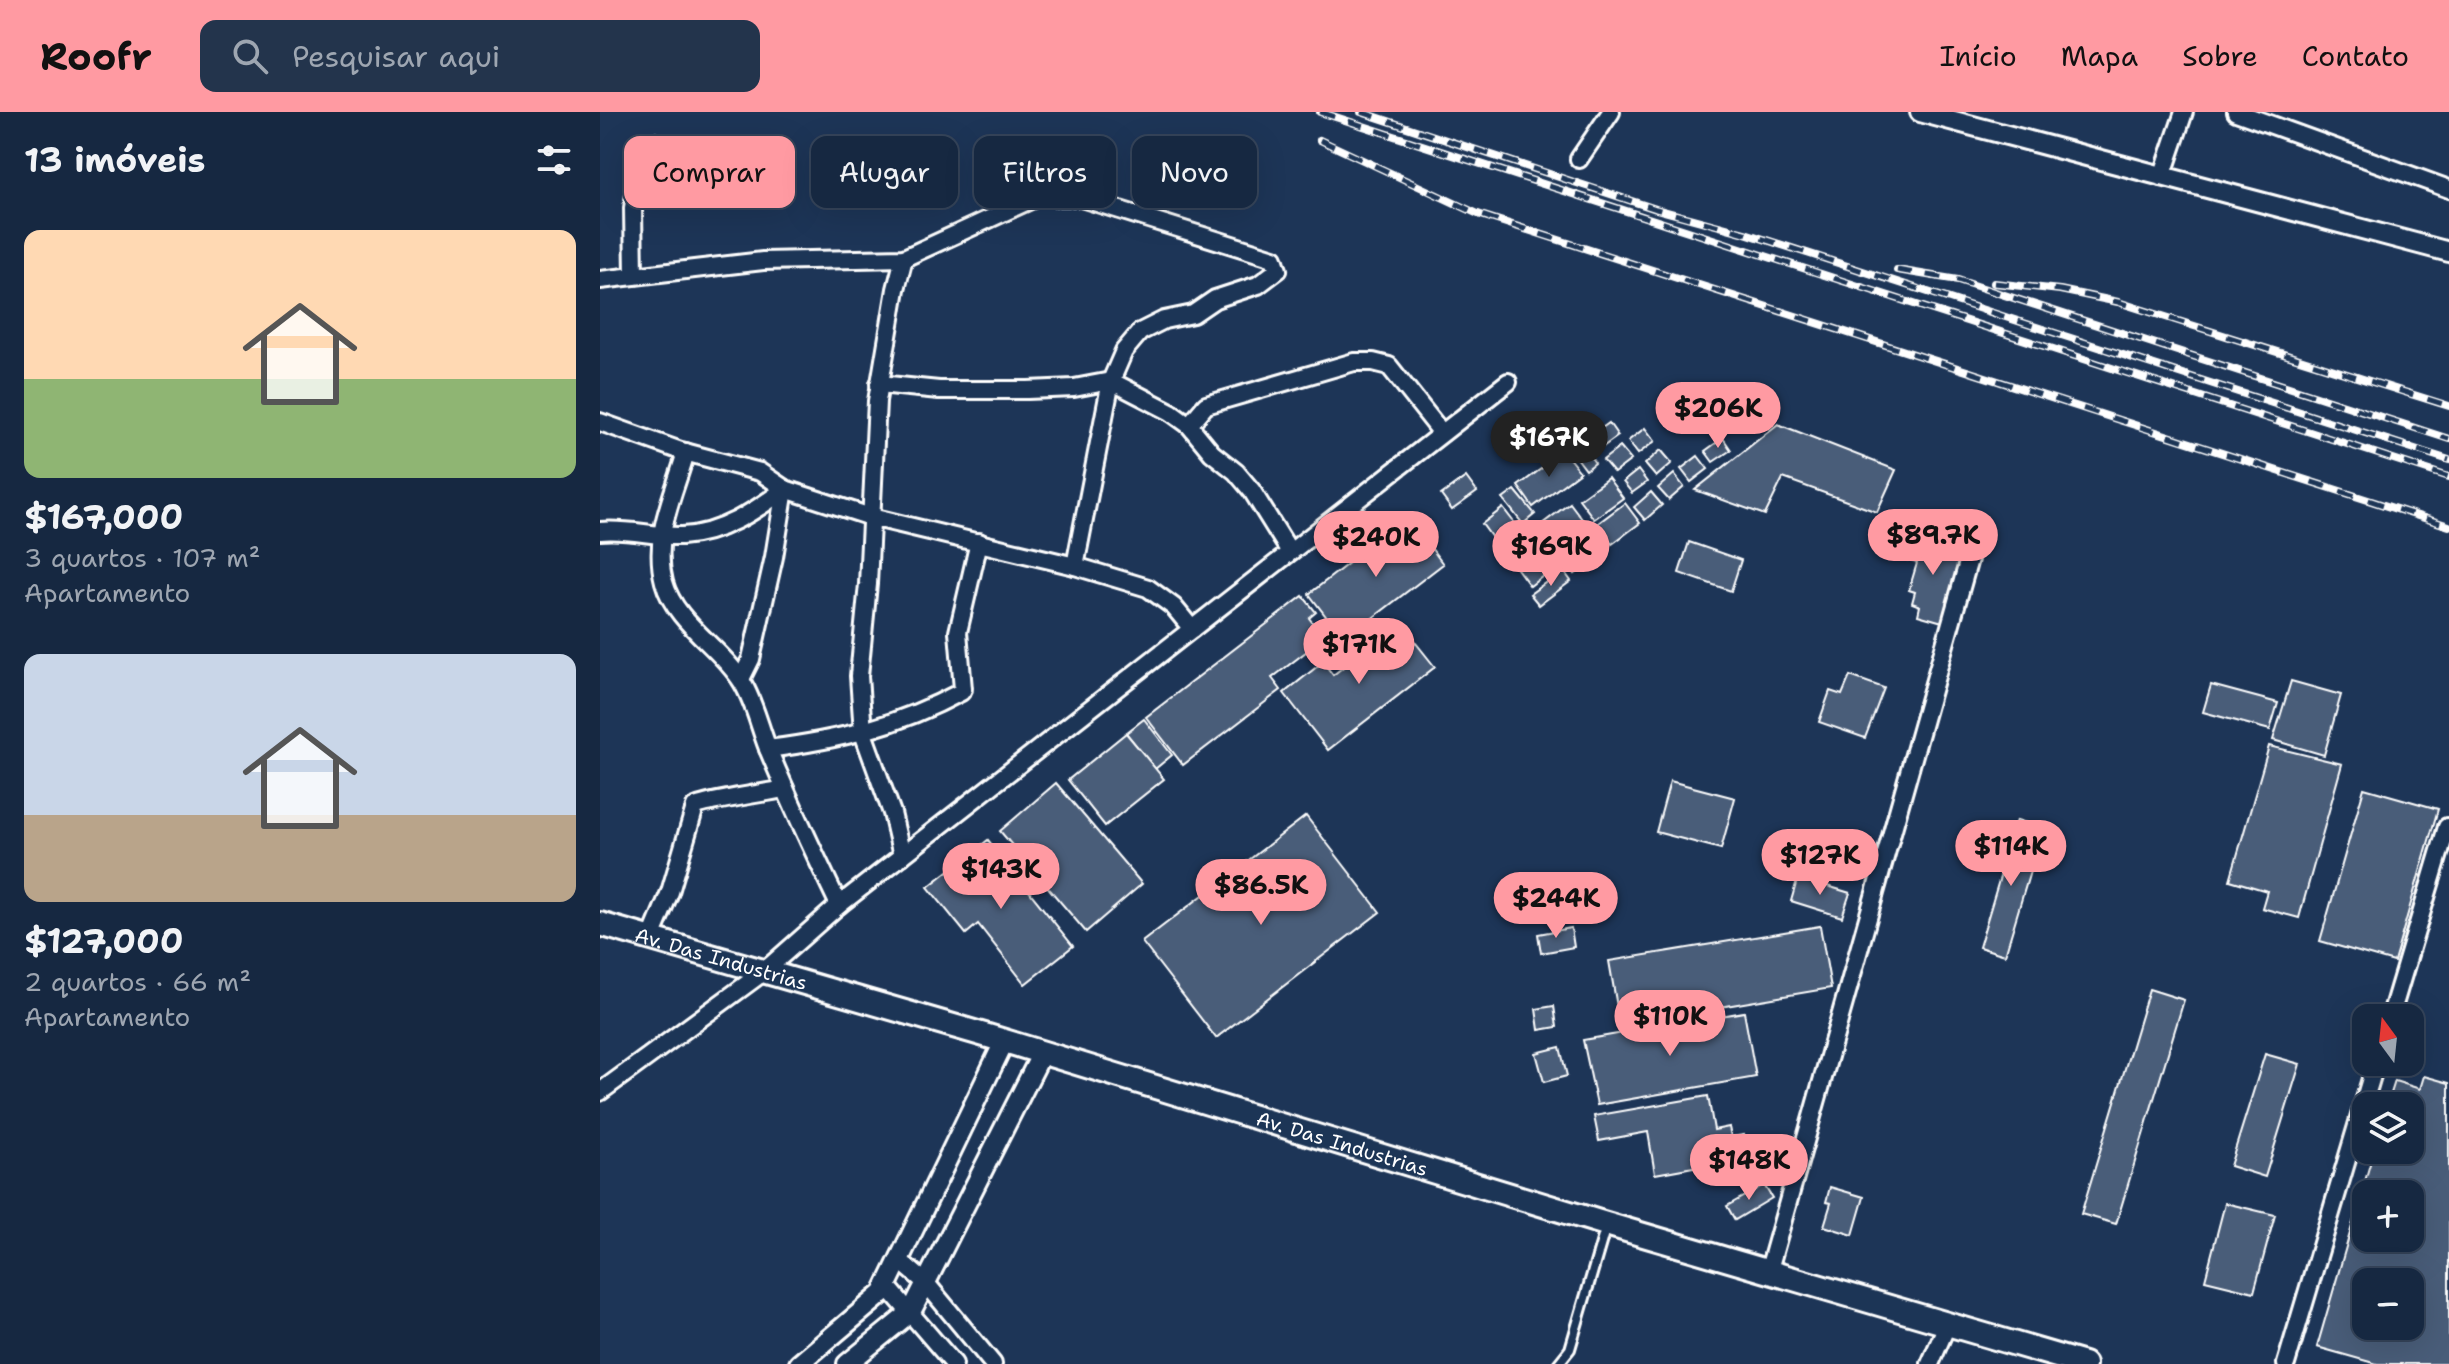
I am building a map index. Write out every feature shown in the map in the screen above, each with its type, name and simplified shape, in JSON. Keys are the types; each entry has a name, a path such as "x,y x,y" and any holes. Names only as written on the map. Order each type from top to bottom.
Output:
{"main road":[{"name":"Av. Das Industrias","path":"600,924 1042,1053 1768,1273 2084,1364"}],"street":[{"path":"1579,159 1611,112"},
{"path":"1920,112 2449,252"},
{"path":"2162,177 2184,112"},
{"path":"2236,112 2449,189"},
{"path":"600,280 763,261 904,258 1037,197 1078,197 1274,258 1278,270 1258,285 1215,299 1193,314 1164,320 1140,332 1124,351 1111,381 1075,566"},
{"path":"634,208 634,276"},
{"path":"902,856 892,813 863,733 859,676 879,384 904,258"},
{"path":"1189,425 1206,405 1354,362 1373,362 1389,366 1442,433"},
{"path":"879,384 939,390 1028,390 1074,388 1111,381 1171,412 1189,425 1212,453 1236,472 1252,491 1290,552"},
{"path":"600,1092 762,973 839,905 1508,382"},
{"path":"600,422 686,452 760,472 785,489 871,517 1075,566 1148,588 1174,607 1192,629"},
{"path":"686,452 661,534 663,581 670,598 741,679 754,705 785,789 839,905"},
{"path":"600,531 683,536 712,530 749,515 785,489"},
{"path":"741,679 751,659 774,557 785,489"},
{"path":"768,749 863,733 963,689 958,632 979,542"},
{"path":"1768,1273 1969,559"},
{"path":"650,940 670,892 695,807 700,803 785,789"},
{"path":"2394,1004 2447,827"},
{"path":"799,1364 873,1304 887,1286 1004,1042"},
{"path":"847,1364 911,1312 1042,1053"},
{"path":"2286,1364 2372,1076"},
{"path":"899,1260 926,1283 993,1364"},
{"path":"887,1286 954,1364"},
{"path":"1930,1364 1948,1323"}],"lane":[{"path":"1558,1364 1570,1349 1606,1224"}],"building":[{"path":"1609,423 1618,436 1597,451 1588,438"},
{"path":"1778,424 1896,470 1877,512 1783,478 1765,515 1695,490"},
{"path":"1645,428 1655,441 1638,454 1628,441"},
{"path":"1723,438 1731,450 1713,462 1705,451"},
{"path":"1620,447 1631,460 1614,473 1603,460"},
{"path":"1661,450 1672,463 1656,477 1645,464"},
{"path":"1586,451 1595,463 1586,470 1577,458"},
{"path":"1564,452 1580,472 1533,507 1518,486"},
{"path":"1698,456 1708,469 1691,482 1681,469"},
{"path":"1638,470 1647,482 1632,493 1623,482"},
{"path":"1674,474 1684,487 1669,500 1658,488"},
{"path":"1466,477 1477,492 1452,510 1441,495"},
{"path":"1608,478 1623,498 1594,519 1579,499"},
{"path":"1515,490 1535,514 1523,524 1503,499"},
{"path":"1651,492 1662,505 1645,520 1634,507"},
{"path":"1570,503 1585,523 1557,544 1542,524"},
{"path":"1625,503 1640,523 1612,544 1597,524"},
{"path":"1503,508 1523,534 1501,550 1482,524"},
{"path":"1408,517 1443,564 1344,640 1309,594"},
{"path":"1589,533 1604,553 1575,574 1560,554"},
{"path":"1906,537 1965,554 1946,623 1918,615 1920,606 1912,603 1915,592 1909,590 1917,563 1900,558"},
{"path":"1531,542 1552,569 1530,586 1509,558"},
{"path":"1689,542 1741,560 1731,591 1679,573"},
{"path":"1563,570 1571,581 1539,605 1530,594"},
{"path":"1303,596 1316,612 1309,618 1324,638 1272,678 1281,690 1183,765 1146,717"},
{"path":"1400,623 1435,667 1328,750 1284,693 1323,662 1333,675"},
{"path":"1850,676 1884,688 1865,738 1819,722 1830,691 1842,695"},
{"path":"2291,681 2341,695 2324,755 2273,740"},
{"path":"2211,685 2278,703 2270,730 2203,712"},
{"path":"1144,719 1172,755 1155,769 1126,733"},
{"path":"1126,733 1164,779 1105,826 1068,780"},
{"path":"2269,746 2342,764 2299,918 2262,908 2267,891 2230,880"},
{"path":"1670,781 1735,798 1721,849 1656,832"},
{"path":"1056,783 1142,884 1086,932 1000,831"},
{"path":"2364,788 2438,809 2394,962 2320,941"},
{"path":"1306,816 1380,912 1216,1038 1142,942"},
{"path":"2017,820 2043,828 2005,955 1979,947"},
{"path":"988,840 1073,946 1025,984 978,924 966,934 928,887"},
{"path":"1798,877 1850,893 1842,917 1791,901"},
{"path":"1820,926 1831,988 1620,1024 1609,961"},
{"path":"1571,928 1574,947 1541,953 1538,934"},
{"path":"2149,989 2184,1000 2116,1224 2081,1214"},
{"path":"1554,1006 1557,1027 1539,1030 1536,1009"},
{"path":"1744,1012 1756,1077 1597,1105 1583,1040"},
{"path":"1560,1047 1567,1076 1544,1082 1536,1053"},
{"path":"2265,1054 2300,1064 2265,1177 2230,1166"},
{"path":"2424,1076 2449,1083 2449,1364 2377,1364 2317,1347 2352,1226 2352,1252 2424,1252 2424,1180 2365,1180 2370,1164 2424,1164 2424,1092 2391,1092 2395,1081 2420,1089"},
{"path":"1708,1096 1714,1130 1729,1127 1731,1137 1744,1135 1748,1157 1655,1174 1648,1132 1599,1141 1594,1116"},
{"path":"1764,1185 1772,1198 1735,1220 1727,1206"},
{"path":"1830,1187 1864,1197 1853,1235 1824,1226 1831,1203 1826,1202"},
{"path":"2225,1203 2275,1215 2254,1292 2205,1280"}],"railway":[{"path":"1320,112 2449,477"},
{"path":"1361,112 1656,209 1745,233 2449,460"},
{"path":"1320,140 1478,214 2449,526"},
{"path":"1897,270 1958,280 2449,439"},
{"path":"1994,283 2060,290 2118,302 2449,406"}]}
